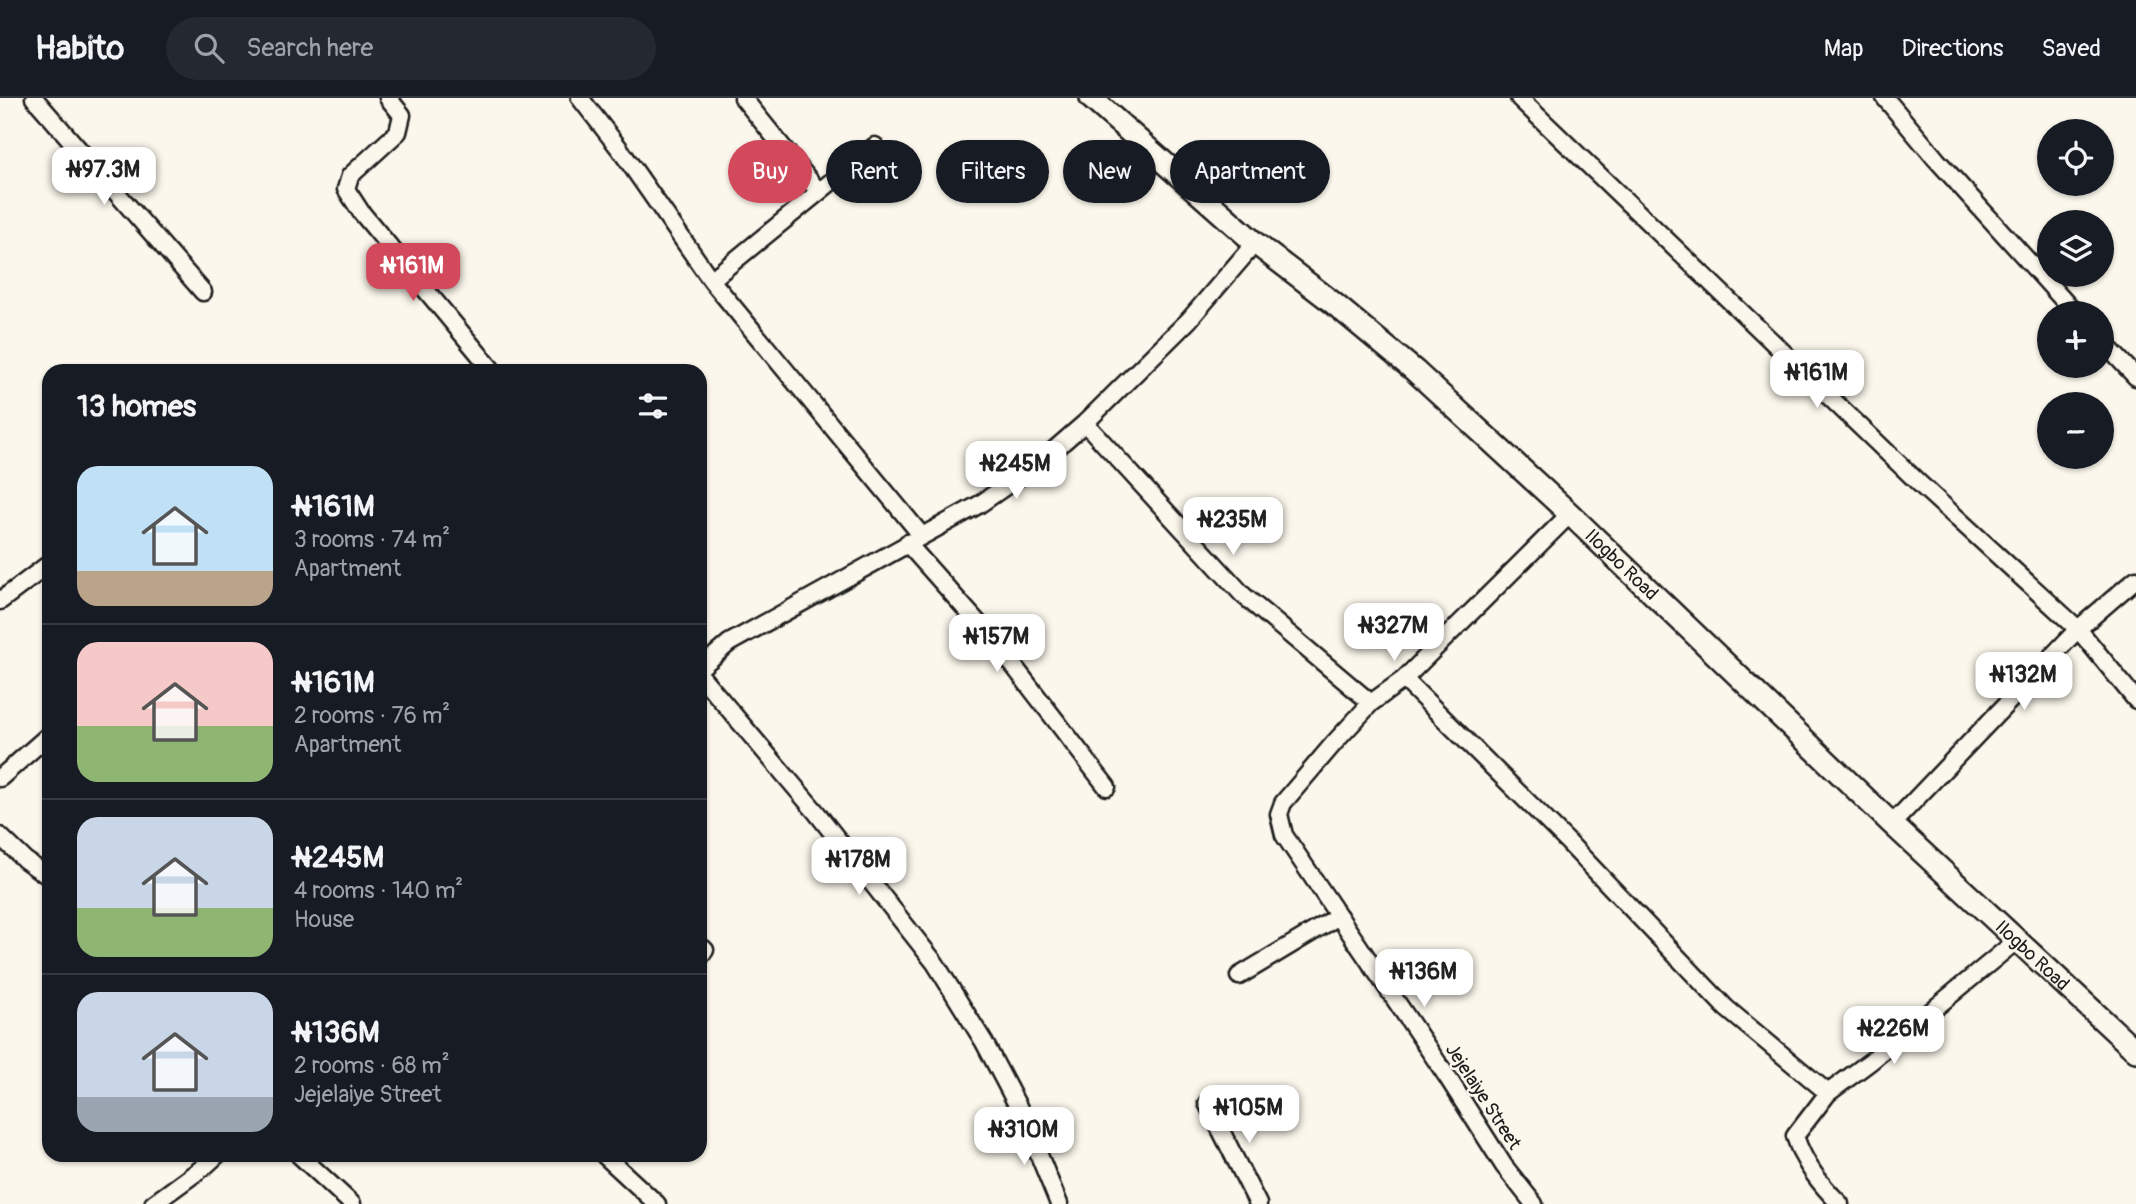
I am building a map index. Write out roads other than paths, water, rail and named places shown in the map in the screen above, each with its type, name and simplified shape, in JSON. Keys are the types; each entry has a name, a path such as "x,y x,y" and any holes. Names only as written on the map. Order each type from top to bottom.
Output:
{"main road":[{"name":"Ilogbo Road","path":"1091,98 1255,243 1332,302 1415,372 1570,514 1892,824 2136,1051"}],"street":[{"path":"34,98 203,292"},
{"path":"388,98 402,115 398,132 350,176 346,189 361,212 486,364"},
{"path":"580,98 619,148 711,280 922,536"},
{"path":"743,98 819,192"},
{"path":"1519,98 1911,475 2078,629 2136,700"},
{"path":"1885,98 1936,159 2064,301"},
{"path":"711,280 826,186"},
{"path":"707,657 990,497 1039,463 1085,423 1189,320 1255,243"},
{"path":"2114,354 2136,377"},
{"path":"1085,423 1243,595 1371,703 1404,679 1570,514"},
{"path":"906,544 996,643 1107,787"},
{"path":"0,601 42,570"},
{"path":"1892,824 2078,629 2136,579"},
{"path":"1404,679 1567,841 1726,1008 1828,1093"},
{"path":"707,683 816,812 934,963 984,1042 1023,1116 1059,1204"},
{"name":"Jejelaiye Street","path":"1371,703 1283,803 1279,814 1284,835 1504,1166 1534,1204"},
{"path":"0,778 42,741"},
{"path":"0,836 42,872"},
{"path":"1239,976 1339,916"},
{"path":"1840,1204 1820,1183 1800,1153 1795,1136 1828,1093 1871,1061 2016,941"},
{"path":"1207,1103 1258,1204"},
{"path":"153,1204 209,1162"},
{"path":"307,1162 352,1204"},
{"path":"612,1162 657,1204"}]}
